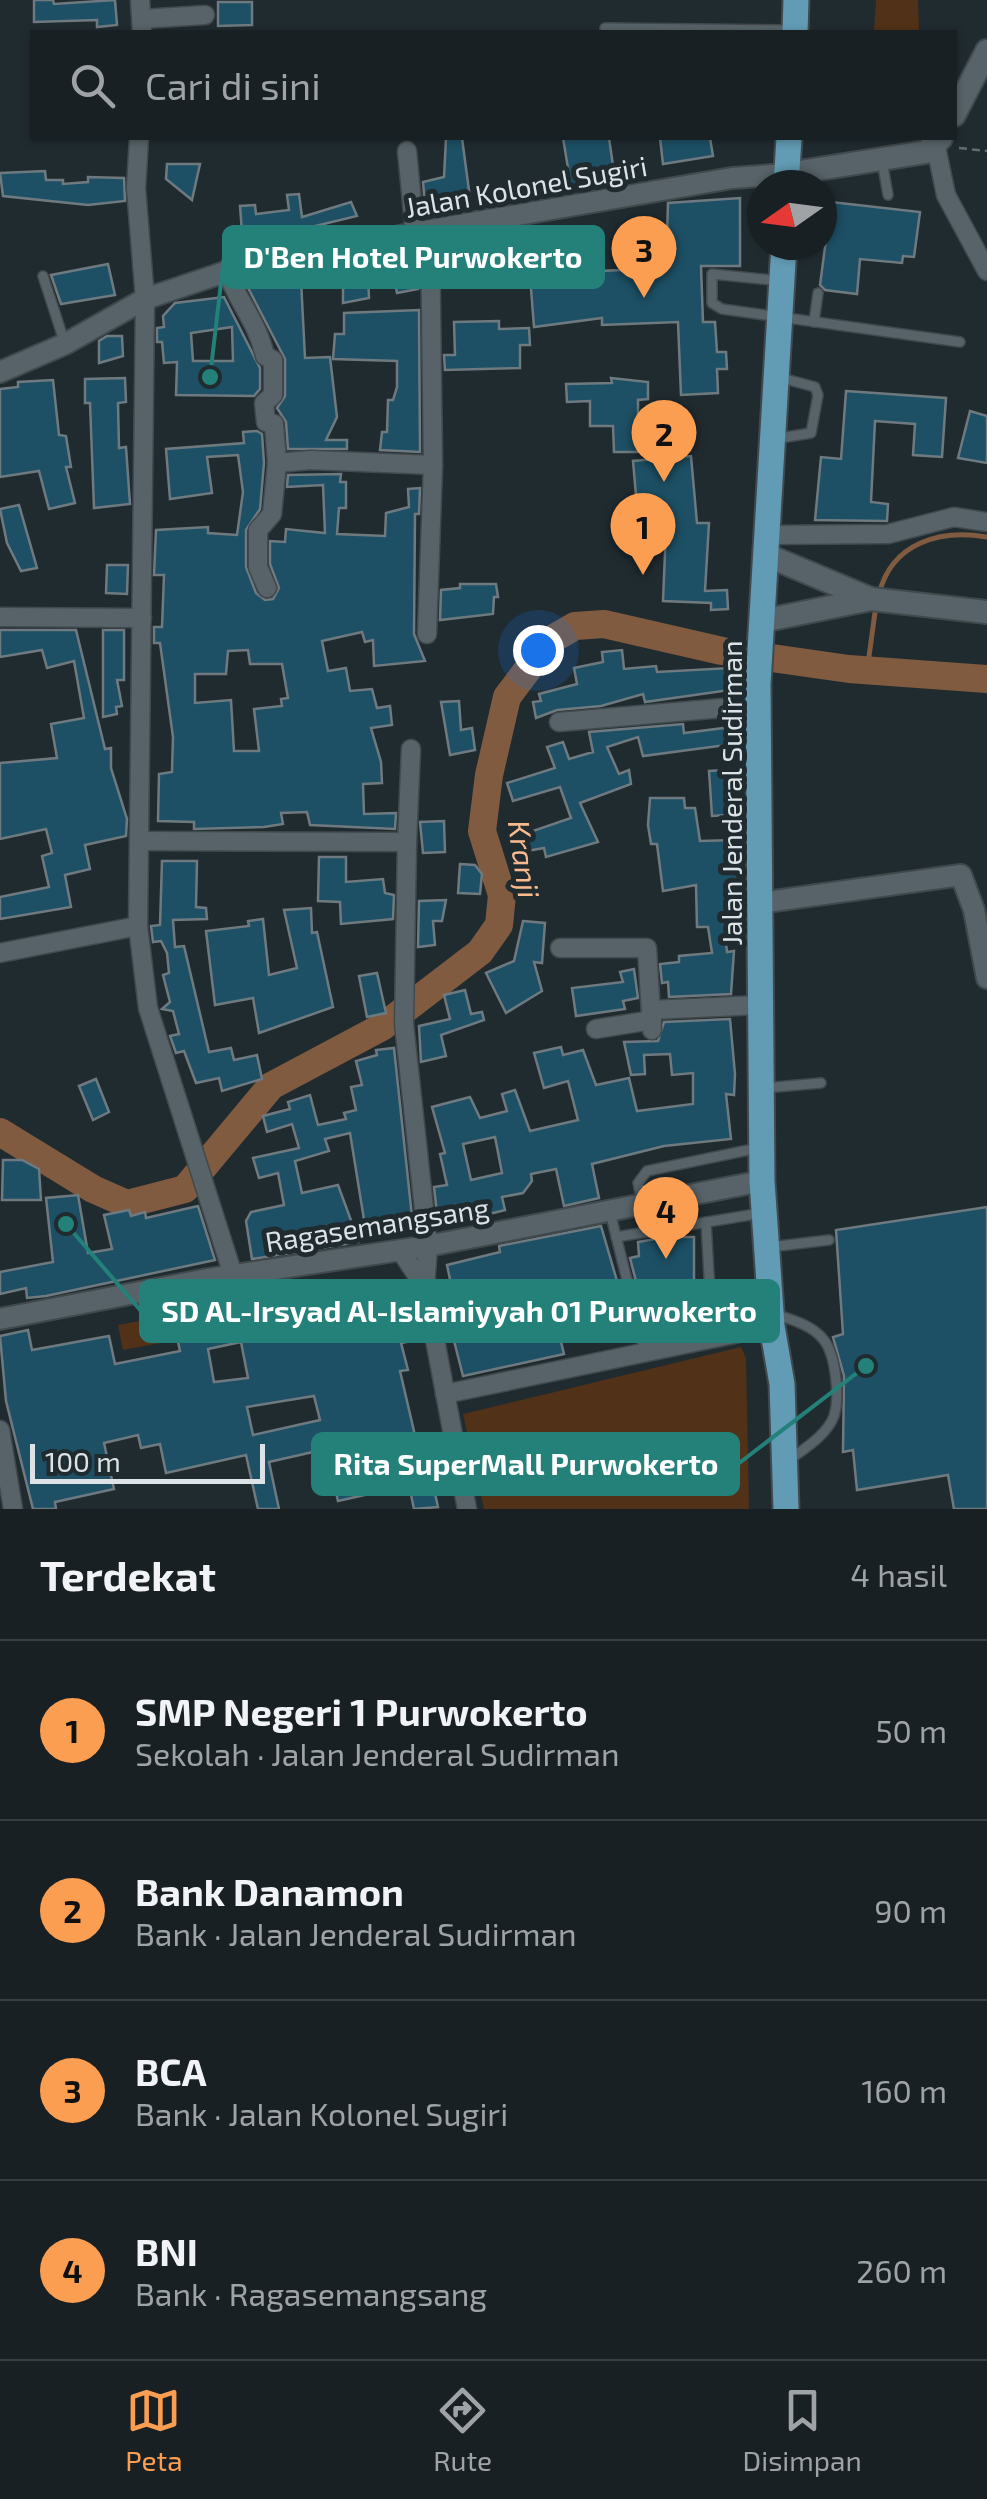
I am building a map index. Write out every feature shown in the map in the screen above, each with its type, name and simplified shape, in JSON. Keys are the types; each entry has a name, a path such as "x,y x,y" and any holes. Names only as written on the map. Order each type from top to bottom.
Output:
{"main road":[{"path":"795,30 796,0"},
{"path":"957,109 987,51"},
{"path":"788,170 790,140"},
{"path":"828,170 938,142"},
{"name":"Jalan Jenderal Sudirman","path":"783,260 758,694 762,1181 772,1320 780,1359 786,1509"},
{"path":"766,545 879,600"},
{"path":"762,627 879,600 987,612"},
{"name":"Jalan Jenderal Sudirman","path":"769,1509 766,1361 772,1320"}],"street":[{"path":"142,17 205,15"},
{"path":"140,140 136,188 145,299 138,926 148,1008 233,1275"},
{"path":"938,142 946,195 987,272"},
{"path":"407,151 422,231 433,465 427,634"},
{"name":"Jalan Kolonel Sugiri","path":"0,372 65,344 145,299 227,272 422,231 747,178"},
{"path":"227,272 243,306 256,322 265,356 273,360 274,395 264,403 266,422 274,424 272,514 258,530 258,566 268,588"},
{"path":"276,463 433,465"},
{"path":"766,545 888,534 954,517 987,522"},
{"path":"0,617 142,608"},
{"path":"559,722 758,694"},
{"path":"411,749 404,1024 428,1246 425,1287 467,1509"},
{"path":"140,840 407,842"},
{"path":"759,903 960,875 974,910 987,978"},
{"path":"0,953 138,926"},
{"path":"560,948 647,948 652,1020"},
{"path":"596,1028 760,1005"},
{"name":"Ragasemangsang","path":"0,1319 233,1275 428,1246 762,1181"},
{"path":"400,1250 425,1287"},
{"path":"445,1394 645,1352 772,1320"},
{"path":"0,1430 14,1509"}],"lane":[{"path":"605,28 700,30"},
{"path":"882,158 888,195"},
{"path":"782,281 718,272 708,280 712,303 722,309 960,342"},
{"path":"43,276 65,344"},
{"path":"814,322 818,293"},
{"path":"772,440 812,434 818,395 815,387 776,377"},
{"path":"762,1088 821,1083"},
{"path":"642,1205 638,1184 647,1172 762,1148"},
{"path":"610,1212 645,1352"},
{"path":"616,1236 765,1212"},
{"path":"706,1222 711,1311"},
{"path":"768,1247 829,1240"},
{"path":"639,1326 711,1311 802,1323 825,1340 834,1373 834,1418 816,1440 784,1464"}],"path":[{"path":"938,142 987,151"}],"shaded area":[{"path":"876,0 918,0 919,30 874,30"},
{"path":"166,1316 171,1341 123,1350 118,1325"},
{"path":"741,1347 746,1358 749,1509 484,1509 463,1414"}],"building":[{"path":"34,0 53,0 54,4 115,0 117,25 97,27 97,20 34,22"},
{"path":"218,2 252,2 252,25 218,26"},
{"path":"446,140 462,140 470,198 426,217 423,182 444,177"},
{"path":"563,140 609,140 615,179 571,186"},
{"path":"660,140 710,140 713,156 663,164"},
{"path":"167,164 200,164 192,200 166,179"},
{"path":"45,171 46,180 63,180 63,184 88,182 88,177 124,178 125,201 88,205 3,196 0,173"},
{"path":"299,194 302,217 351,202 357,216 303,229 305,241 268,248 267,244 243,246 240,206 255,205 256,214 289,210 287,195"},
{"path":"740,198 740,266 701,266 703,322 715,322 717,352 726,352 727,369 717,369 718,393 681,395 678,322 602,325 602,318 534,327 530,276 563,274 564,283 601,282 600,271 666,268 668,203"},
{"path":"837,203 920,212 914,257 903,256 902,263 860,259 857,294 825,290 820,285 823,260 837,260"},
{"path":"418,254 418,289 397,293 390,259"},
{"path":"108,264 115,295 61,304 51,275"},
{"path":"368,277 369,298 343,303 343,280"},
{"path":"276,278 301,280 305,358 330,357 337,417 326,440 347,440 347,449 288,449 286,422 277,408 285,396 285,359 246,284"},
{"path":"224,297 260,368 260,389 254,396 176,395 177,362 164,363 162,342 157,342 157,328 164,327 163,316 175,303","holes":["232,327 233,361 193,361 191,333"]},
{"path":"419,310 420,452 380,450 382,432 387,432 388,400 393,400 397,387 397,361 333,359 335,334 344,334 344,313"},
{"path":"499,321 499,329 529,328 530,345 520,345 520,368 445,370 444,355 455,355 454,322"},
{"path":"107,336 122,336 123,356 99,363 99,341"},
{"path":"125,378 126,402 118,403 119,448 126,447 130,504 94,508 90,403 85,403 85,379"},
{"path":"611,378 648,382 648,399 638,400 638,452 614,452 613,426 590,426 590,401 567,402 566,384 612,383"},
{"path":"53,380 59,435 66,436 71,467 66,467 75,503 49,509 39,471 0,477 0,389 18,387 18,382"},
{"path":"846,391 946,398 942,457 913,455 915,424 875,421 871,502 888,504 887,521 815,520 821,457 841,459"},
{"path":"970,411 987,416 987,463 958,458"},
{"path":"243,432 262,434 260,509 246,530 246,567 256,593 265,600 273,599 279,588 270,564 270,541 285,542 286,529 325,533 323,485 287,487 288,475 341,474 340,482 346,482 346,508 339,508 337,534 385,536 386,513 409,507 408,489 420,488 419,514 415,514 414,634 425,661 374,666 373,640 365,642 362,632 322,641 328,671 346,668 350,691 372,689 377,708 390,706 392,725 371,728 381,762 382,783 363,784 364,814 396,813 395,829 310,825 307,812 281,813 283,824 264,827 194,829 194,822 158,821 159,774 172,772 173,737 160,643 154,643 154,627 162,627 164,575 154,575 156,530 208,527 208,533 237,535 243,492 238,455 207,457 212,493 170,499 166,449 244,443","holes":["248,650 250,664 282,664 288,698 281,699 282,706 254,709 259,751 234,751 231,700 195,703 195,674 226,674 228,651"]},
{"path":"691,456 697,523 709,523 705,591 727,590 728,609 711,610 711,603 663,601 667,505 637,507 633,461"},
{"path":"19,505 37,568 21,571 7,543 0,509"},
{"path":"107,565 128,565 127,594 106,593"},
{"path":"460,584 496,584 498,597 494,597 493,614 440,620 441,590 460,588"},
{"path":"0,630 76,630 105,749 111,748 111,768 127,819 126,836 85,845 90,869 65,875 71,907 0,919 0,897 49,887 42,856 52,853 46,829 0,839 0,763 57,758 51,724 84,718 74,661 47,668 42,650 0,657"},
{"path":"103,630 124,630 124,680 117,680 122,706 116,707 117,714 103,717"},
{"path":"622,650 624,669 656,666 657,672 730,668 730,690 645,702 643,694 601,706 557,710 536,718 533,702 541,701 539,694 577,684 574,668 603,662 602,652"},
{"path":"459,701 461,730 472,728 475,750 450,755 441,702"},
{"path":"683,724 684,733 732,727 734,744 643,756 638,737 607,747 619,774 629,770 631,784 580,803 598,842 546,857 544,848 527,851 524,834 571,818 560,787 513,801 507,783 555,768 547,747 563,742 569,759 593,752 589,732"},
{"path":"724,770 726,815 712,816 709,771"},
{"path":"650,798 684,798 685,808 695,808 700,841 735,840 737,882 730,883 724,926 727,952 734,951 731,994 669,997 668,982 662,983 660,964 679,962 679,956 712,953 708,927 697,927 696,885 663,891 657,844 651,844 648,825"},
{"path":"444,821 445,852 423,853 420,822"},
{"path":"319,857 346,857 346,882 383,879 385,893 394,895 393,919 341,924 340,902 318,901"},
{"path":"162,861 197,861 196,907 206,908 207,919 173,920 175,947 184,946 209,1052 231,1048 234,1060 257,1055 262,1079 222,1091 219,1078 196,1083 184,1051 176,1053 170,1036 179,1034 173,1011 162,1009 170,1002 163,975 169,973 167,953 161,941 153,942 151,926 160,925"},
{"path":"460,864 475,865 482,874 480,894 458,893"},
{"path":"446,900 442,921 433,921 435,945 418,947 419,901"},
{"path":"311,908 312,933 317,932 333,1007 259,1033 253,998 215,1005 206,931 249,926 248,921 263,919 269,975 297,968 284,910"},
{"path":"523,921 545,923 542,963 534,962 542,991 506,1013 486,973 514,961"},
{"path":"634,969 638,998 623,1001 625,1009 576,1016 572,988 623,982 620,972"},
{"path":"377,973 386,1013 367,1017 359,976"},
{"path":"465,990 471,1014 482,1012 484,1020 441,1035 446,1056 421,1062 419,1026 450,1019 444,995"},
{"path":"730,1019 734,1095 726,1094 731,1139 664,1146 592,1164 599,1198 564,1206 556,1169 531,1174 532,1181 523,1193 502,1197 505,1210 446,1225 438,1222 434,1187 447,1185 440,1154 445,1153 432,1107 470,1097 480,1118 507,1111 502,1094 515,1090 530,1131 578,1120 568,1081 544,1088 534,1053 561,1047 563,1055 583,1050 596,1085 629,1078 637,1111 693,1104 693,1073 672,1075 670,1054 644,1055 645,1074 631,1075 624,1042 658,1041 664,1022","holes":["495,1137 502,1173 471,1180 463,1144"]},
{"path":"394,1048 413,1226 366,1232 350,1133 325,1139 329,1151 295,1161 302,1193 338,1185 359,1242 252,1259 246,1221 251,1212 284,1205 278,1173 259,1178 253,1158 299,1148 292,1124 267,1132 263,1116 290,1109 288,1102 310,1095 318,1125 346,1119 344,1113 356,1110 351,1087 362,1085 356,1061 377,1055 376,1050"},
{"path":"96,1079 109,1112 93,1120 79,1086"},
{"path":"3,1160 22,1160 39,1169 41,1200 2,1200"},
{"path":"78,1195 88,1253 112,1249 104,1215 129,1210 131,1216 145,1212 146,1218 198,1206 215,1260 46,1296 27,1298 26,1288 0,1294 0,1272 53,1262 46,1198"},
{"path":"987,1207 987,1509 954,1509 948,1475 857,1490 853,1450 843,1452 844,1376 833,1337 843,1334 836,1230"},
{"path":"601,1226 631,1329 622,1332 620,1326 561,1342 564,1354 463,1376 452,1333 456,1332 451,1314 457,1313 447,1265 500,1252 499,1246"},
{"path":"694,1237 694,1281 688,1281 688,1289 638,1289 630,1258 639,1256 638,1242"},
{"path":"384,1287 390,1314 397,1312 406,1342 401,1343 408,1370 400,1371 417,1444 424,1443 438,1507 414,1509 409,1485 338,1501 326,1449 269,1462 279,1509 258,1509 246,1455 166,1473 160,1444 141,1448 138,1435 104,1443 114,1489 55,1502 56,1509 33,1509 6,1401 0,1336 28,1330 32,1350 109,1336 115,1364 180,1351 171,1308 190,1305 192,1315 200,1314 201,1318 238,1313 262,1308 259,1293 272,1290 275,1307 285,1305 287,1312","holes":["241,1342 248,1378 214,1382 208,1349","314,1396 320,1420 253,1435 247,1407"]}],"waterway":[{"name":"Kranji","path":"879,594 895,562 921,543 953,535 987,537"},
{"name":"Kranji","path":"867,671 876,605"},
{"name":"Kranji","path":"0,1132 93,1189 127,1204 185,1189 271,1086 382,1027 480,952 499,925 502,895 482,831 489,775 507,697 549,641 575,626 604,624 722,651 849,669 987,679"}],"place":[{"name":"BCA","path":"644,298"},
{"name":"D'Ben Hotel Purwokerto","path":"210,377"},
{"name":"Bank Danamon","path":"664,482"},
{"name":"SMP Negeri 1 Purwokerto","path":"643,575"},
{"name":"SD AL-Irsyad Al-Islamiyyah 01 Purwokerto","path":"66,1224"},
{"name":"BNI","path":"666,1259"},
{"name":"Rita SuperMall Purwokerto","path":"866,1366"}]}
